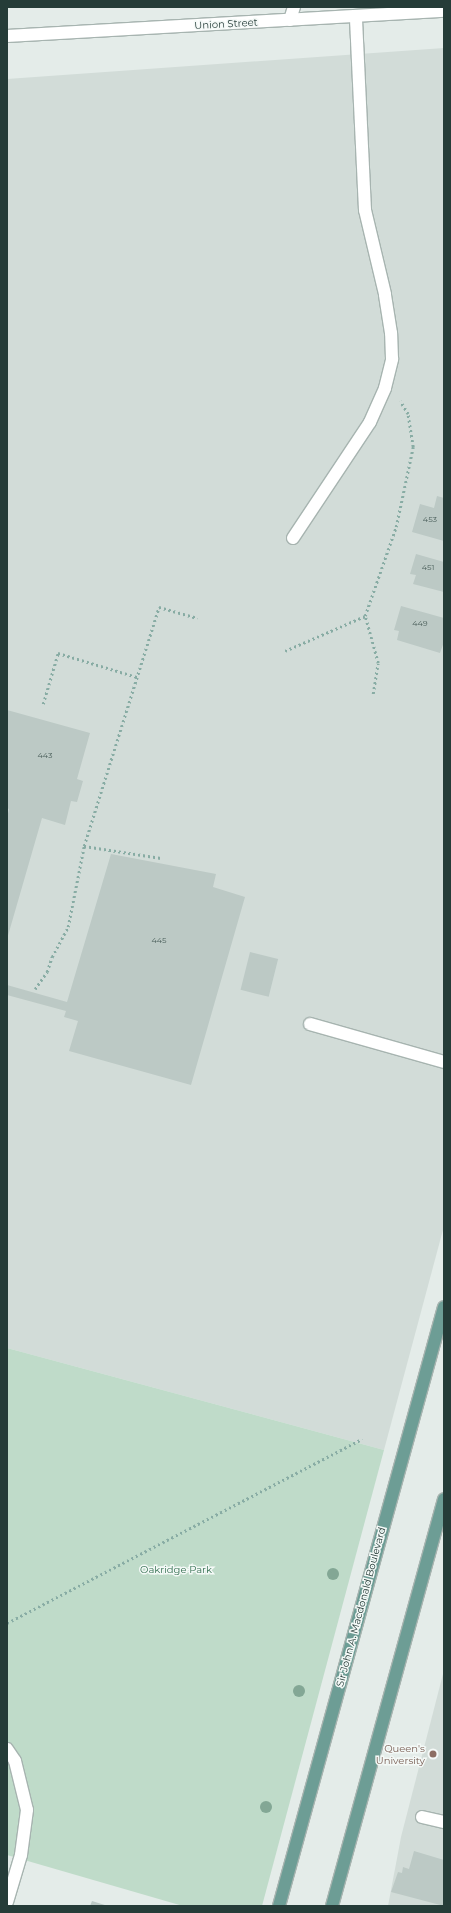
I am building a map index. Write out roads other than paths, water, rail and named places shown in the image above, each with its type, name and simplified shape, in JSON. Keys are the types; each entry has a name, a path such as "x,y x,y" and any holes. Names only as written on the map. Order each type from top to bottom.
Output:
{"main road":[{"path":"290,20 294,7"},
{"name":"Union Street","path":"7,36 444,11"},
{"path":"293,538 353,450 370,422 385,388 392,359 391,333 366,210 356,16"},
{"path":"310,1024 444,1062"},
{"name":"Sir John A. Macdonald Boulevard","path":"279,1906 444,1307"},
{"path":"332,1906 444,1499"},
{"path":"7,1749 15,1761 27,1810 21,1855 7,1902"},
{"path":"422,1817 444,1822"}],"place":[{"name":"Queen's University","path":"433,1754"}],"park label":[{"name":"Oakridge Park","path":"176,1570"}]}
